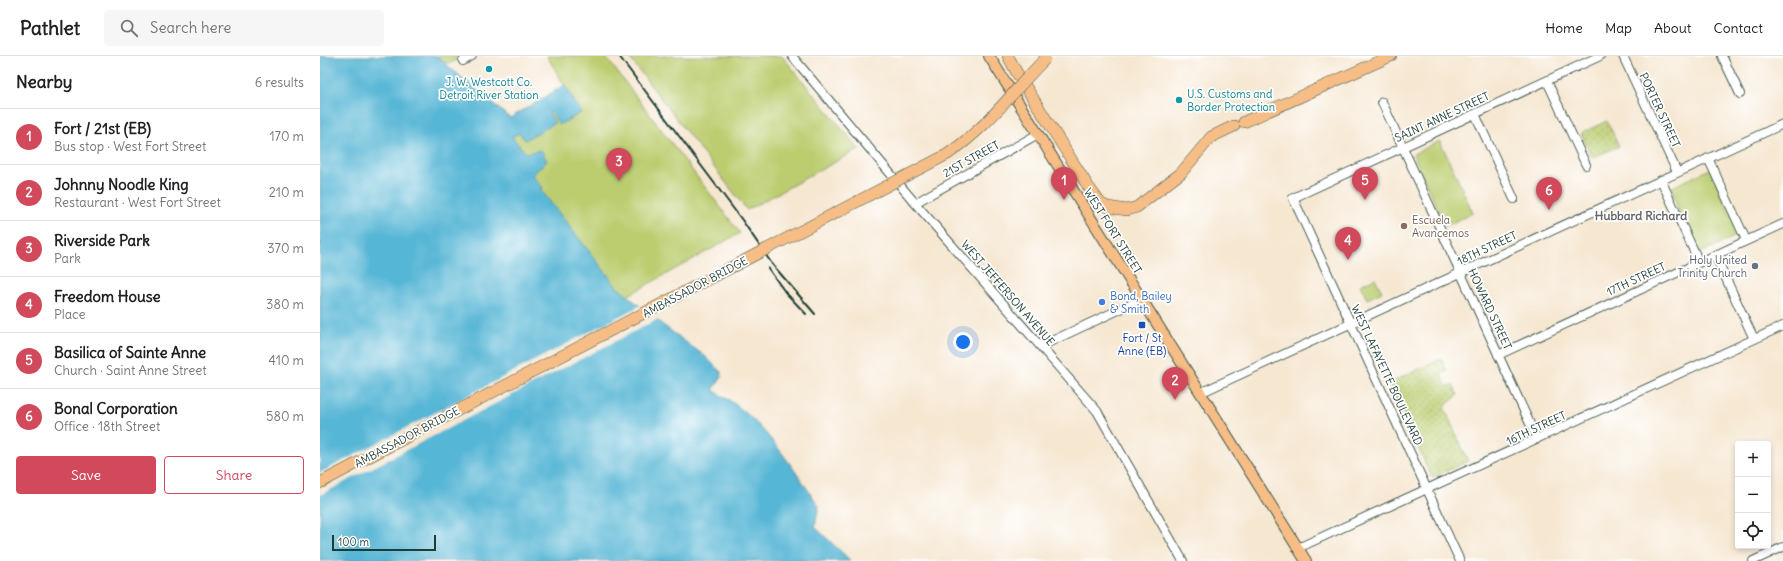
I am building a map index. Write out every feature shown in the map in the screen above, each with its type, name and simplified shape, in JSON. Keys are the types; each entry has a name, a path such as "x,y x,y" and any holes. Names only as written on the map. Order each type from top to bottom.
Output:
{"highway":[{"path":"1008,56 1017,73 1088,186 1105,206 1127,210 1134,209 1181,173 1211,137 1391,56"},
{"name":"AMBASSADOR BRIDGE","path":"320,483 948,154 990,121 1047,57"}],"main road":[{"name":"WEST FORT STREET","path":"989,56 1306,561"}],"street":[{"path":"463,61 472,56"},
{"name":"WEST JEFFERSON AVENUE","path":"792,56 915,202 1098,410 1184,561"},
{"name":"SAINT ANNE STREET","path":"1293,198 1600,56"},
{"name":"PORTER STREET","path":"1623,56 1677,172"},
{"path":"1722,56 1740,94"},
{"path":"1547,81 1586,165"},
{"name":"HOWARD STREET","path":"1382,102 1537,439"},
{"path":"1475,114 1514,199"},
{"name":"18TH STREET","path":"1200,393 1783,124"},
{"name":"21ST STREET","path":"915,202 1038,134"},
{"path":"1708,158 1746,240"},
{"path":"1661,180 1699,262"},
{"name":"WEST LAFAYETTE BOULEVARD","path":"1293,198 1460,561"},
{"name":"17TH STREET","path":"1498,355 1783,224"},
{"path":"1715,255 1754,339"},
{"path":"1041,346 1142,299"},
{"name":"16TH STREET","path":"1298,548 1783,326"},
{"path":"1753,561 1783,547"}],"green space":[{"path":"436,56 463,56 455,61 447,63"},
{"path":"547,56 605,56 740,233 627,296 617,287 540,190 543,188 531,175 546,161 540,151 526,154 512,137 519,133 554,123 549,113 551,112 581,113"},
{"path":"628,56 782,56 859,149 747,210"},
{"path":"1607,121 1619,146 1592,158 1581,133"},
{"path":"1440,141 1473,213 1445,226 1413,154"},
{"path":"1710,169 1740,234 1702,252 1687,230 1676,203 1672,187"},
{"path":"1375,278 1382,292 1367,299 1360,285"},
{"path":"1441,359 1447,371 1441,374 1447,387 1453,385 1458,395 1444,407 1468,461 1432,478 1389,383"}],"water":[{"path":"320,56 436,56 510,118 565,85 581,113 559,125 551,112 549,113 555,123 525,140 519,133 512,137 526,153 541,150 547,161 532,175 543,188 541,190 617,287 663,325 706,357 721,372 722,377 713,390 746,413 776,445 819,506 815,527 851,561 320,561"}],"pier":[{"path":"641,305 658,319 320,495 320,473"}],"railway":[{"path":"619,56 742,220 772,264 815,314"},
{"path":"768,268 785,292 806,314"}],"place":[{"name":"J. W. Westcott Co. Detroit River Station","path":"489,69"},
{"name":"U.S. Customs and Border Protection","path":"1179,100"},
{"name":"Riverside Park","path":"619,181"},
{"name":"Fort / 21st (EB)","path":"1064,200"},
{"name":"Basilica of Sainte Anne","path":"1365,200"},
{"name":"Bonal Corporation","path":"1549,210"},
{"name":"Escuela Avancemos","path":"1404,226"},
{"name":"Freedom House","path":"1348,260"},
{"name":"Holy United Trinity Church","path":"1755,266"},
{"name":"Bond, Bailey & Smith","path":"1102,302"},
{"name":"Fort / St Anne (EB)","path":"1142,325"},
{"name":"Johnny Noodle King","path":"1175,400"}],"district":[{"name":"Hubbard Richard","path":"1641,215"}]}
